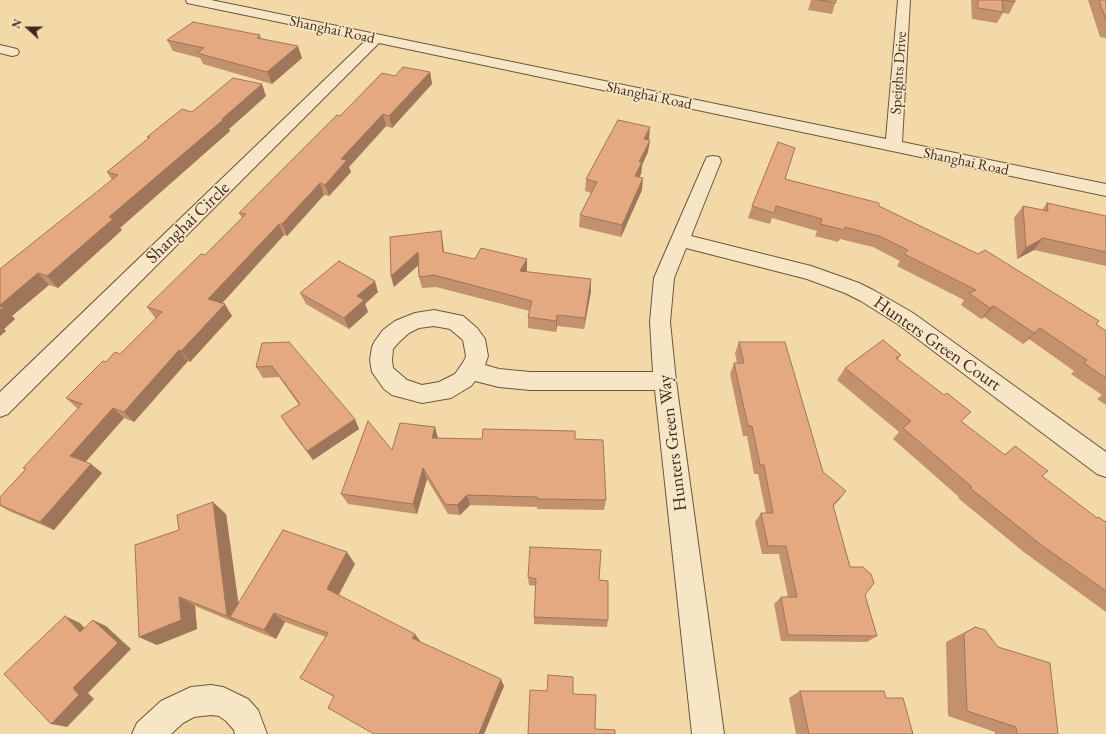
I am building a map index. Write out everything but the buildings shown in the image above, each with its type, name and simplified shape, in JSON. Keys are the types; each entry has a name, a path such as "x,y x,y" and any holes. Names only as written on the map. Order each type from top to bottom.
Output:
{"street":[{"name":"Shanghai Road","path":"192,0 1106,190"},
{"name":"Speights Drive","path":"894,146 904,0"},
{"name":"Shanghai Circle","path":"0,407 375,39"},
{"name":"Hunters Green Way","path":"708,734 665,381 660,322 664,278 713,160"},
{"name":"Hunters Green Court","path":"680,240 812,273 852,288 868,296 906,319 1106,466"},
{"path":"471,371 499,378 530,381 665,381"},
{"path":"148,734 172,712 191,702 211,700 223,702 237,710 246,721 251,734"}]}
